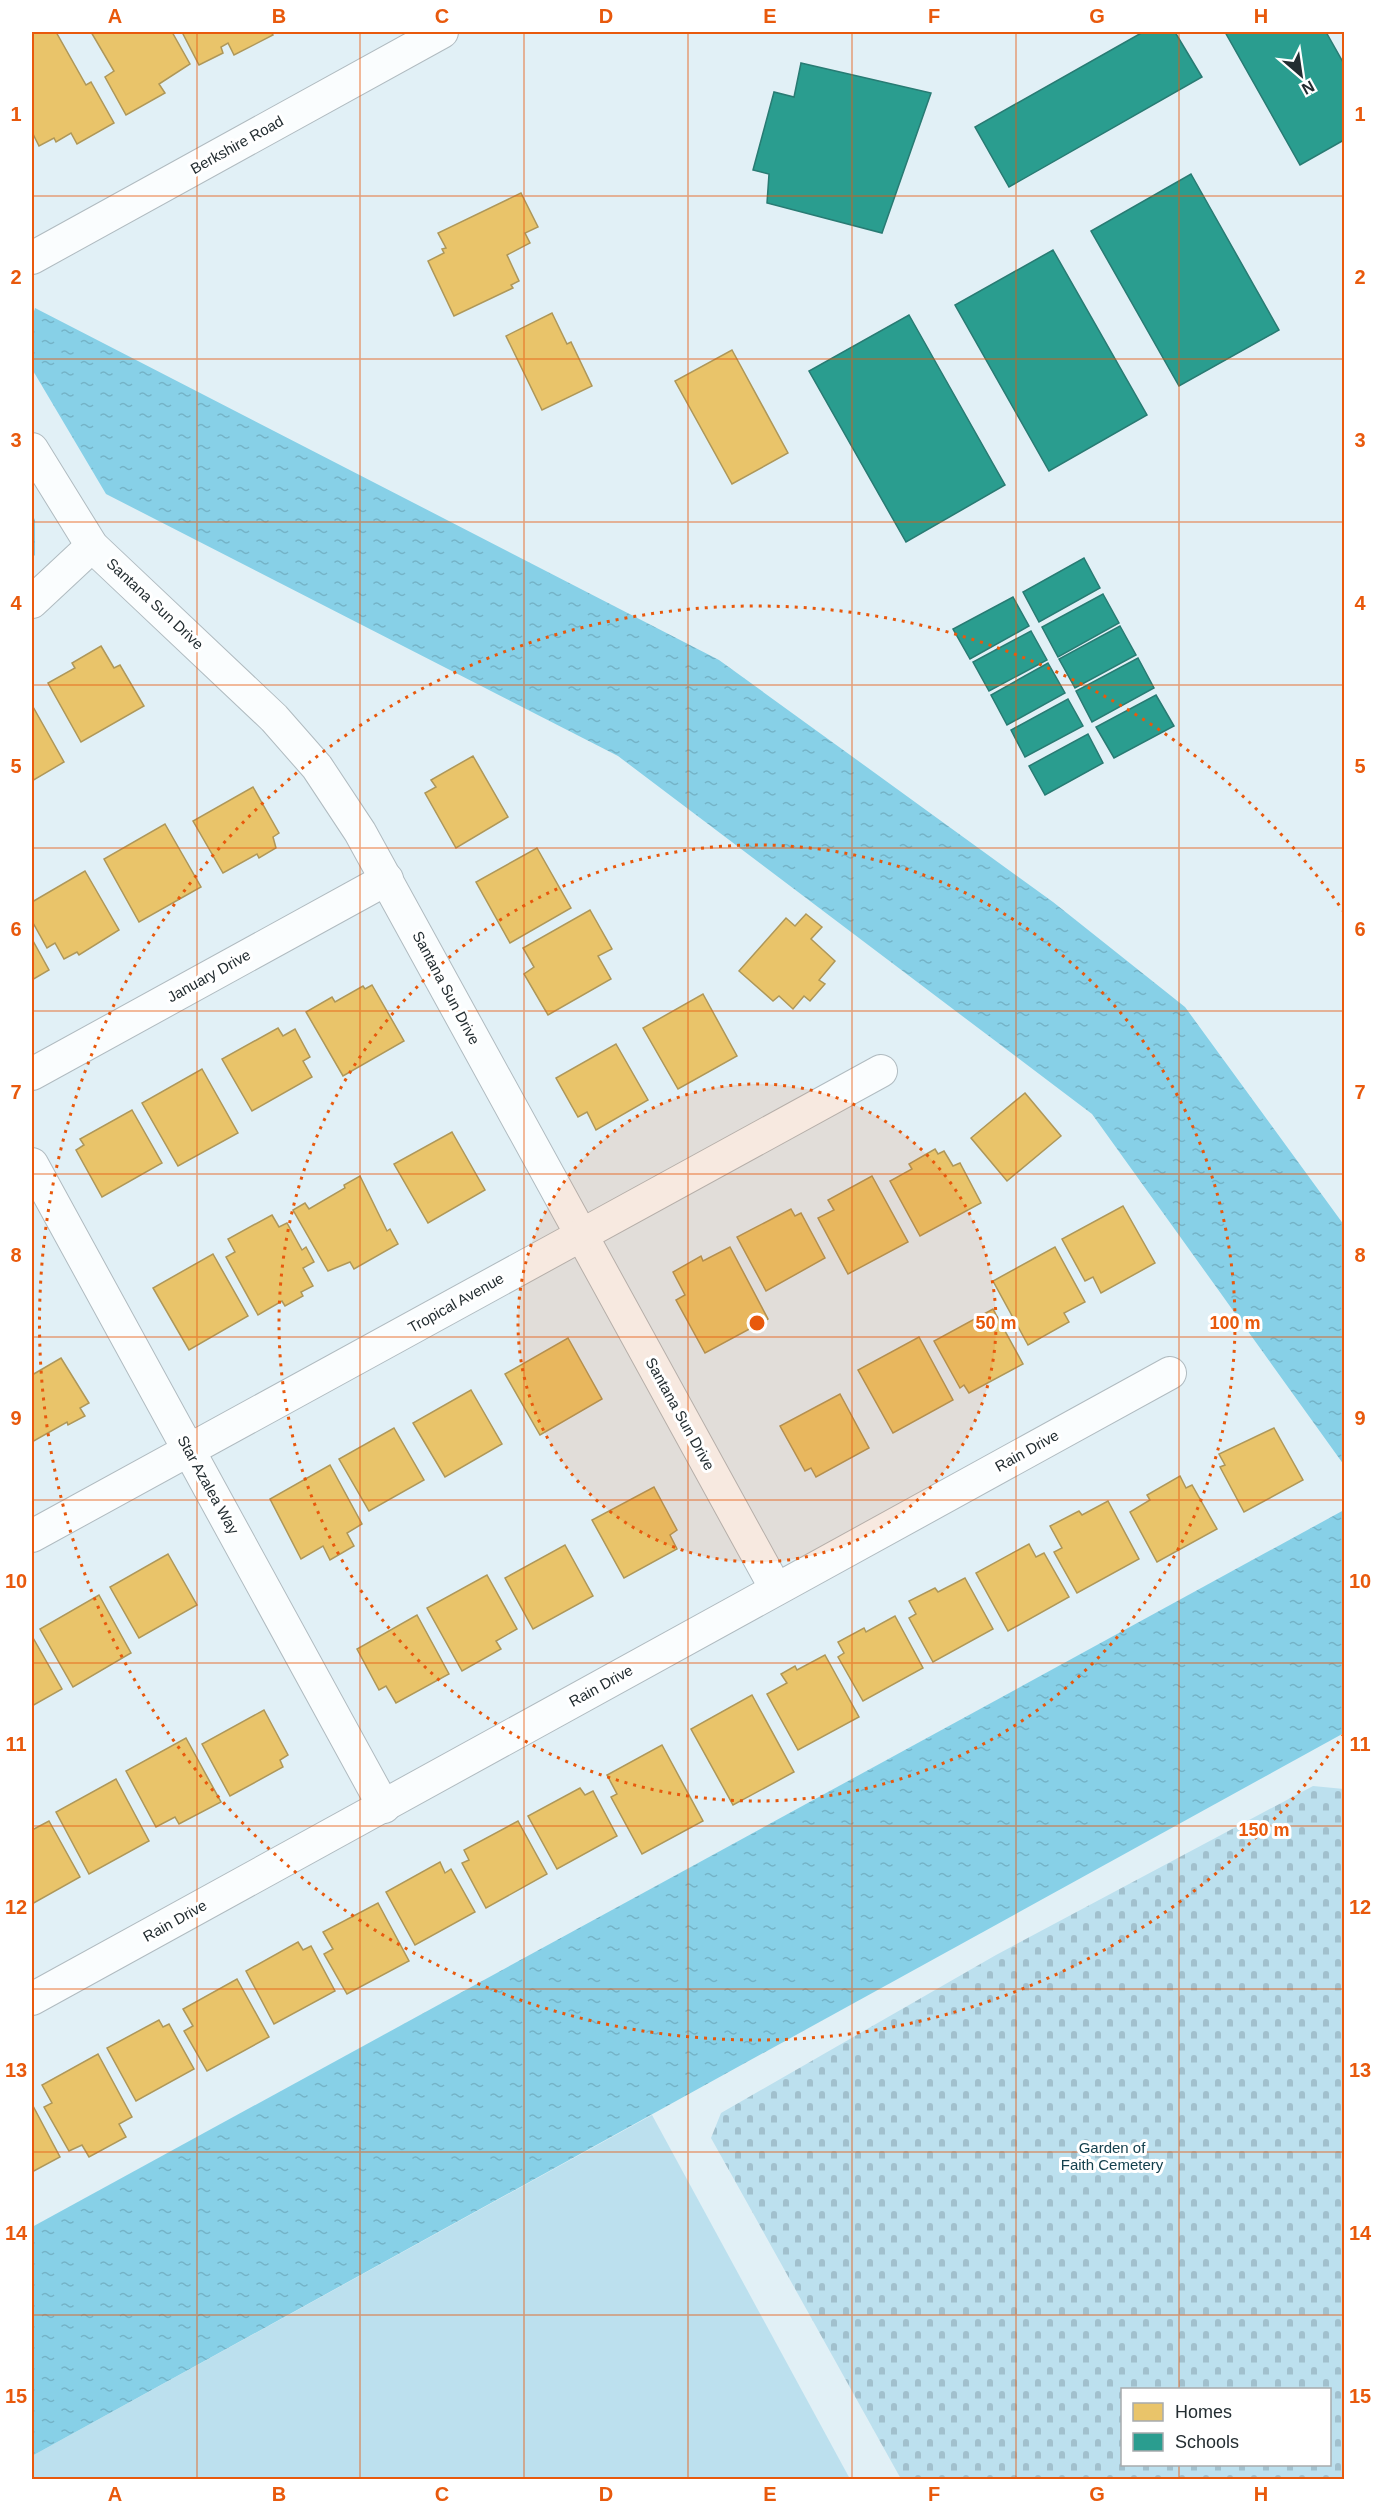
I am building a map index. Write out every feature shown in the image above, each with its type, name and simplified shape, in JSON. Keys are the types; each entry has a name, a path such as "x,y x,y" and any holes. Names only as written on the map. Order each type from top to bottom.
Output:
{"street":[{"name":"Berkshire Road","path":"32,258 442,32"},
{"name":"Santana Sun Drive","path":"32,449 92,546 274,718 316,767 387,879 776,1589"},
{"path":"32,602 92,546"},
{"name":"January Drive","path":"32,1074 387,879"},
{"name":"Tropical Avenue","path":"32,1536 881,1071"},
{"name":"Star Azalea Way","path":"32,1164 384,1807"},
{"name":"Rain Drive","path":"32,1999 1170,1373"}],"green space":[{"name":"Garden of Faith Cemetery","path":"1313,1786 1344,1789 1344,2479 901,2479 711,2138 721,2113 996,1955"},
{"path":"652,2115 850,2479 32,2479 32,2456"}],"water":[{"path":"35,308 719,660 1053,902 1185,1007 1344,1225 1344,1465 1092,1114 618,756 106,494 32,369 32,321"},
{"path":"32,514 35,520 35,555 32,558"},
{"path":"1344,1510 1344,1733 32,2456 32,2227"}],"building: Homes":[{"path":"32,32 56,32 86,85 91,82 114,123 77,144 71,133 56,142 54,138 39,146 32,132"},
{"path":"91,32 172,32 190,64 159,84 165,93 126,115 105,77 114,71"},
{"path":"182,32 271,32 273,35 234,55 228,43 221,47 223,53 199,65"},
{"path":"521,193 538,227 525,233 530,243 507,255 519,281 511,285 513,288 454,316 428,261 444,253 442,249 446,248 438,233"},
{"path":"552,313 567,344 571,342 592,386 542,410 506,336"},
{"path":"732,350 788,453 732,484 675,381"},
{"path":"101,646 114,668 120,665 144,706 81,742 48,683 75,668 72,663"},
{"path":"32,705 64,762 32,781"},
{"path":"473,756 508,817 456,848 425,793 436,787 431,780"},
{"path":"253,787 279,833 273,837 276,848 259,858 257,854 223,873 193,821"},
{"path":"165,824 201,887 139,922 104,859"},
{"path":"537,848 571,908 510,943 476,882"},
{"path":"85,871 119,930 79,955 77,952 64,959 55,943 47,948 32,921 32,902"},
{"path":"590,910 612,949 598,956 611,979 548,1015 524,974 534,967 523,948"},
{"path":"806,914 822,927 811,939 835,961 819,980 825,984 810,1001 804,996 793,1009 779,996 773,1001 739,971 786,918 795,926"},
{"path":"32,939 49,970 32,980"},
{"path":"372,985 404,1041 343,1076 306,1012 332,997 335,1002 363,986 365,989"},
{"path":"703,994 737,1056 678,1089 643,1028"},
{"path":"278,1028 283,1036 295,1029 310,1057 303,1061 312,1077 252,1111 222,1059"},
{"path":"616,1044 648,1100 596,1130 587,1112 578,1117 556,1078"},
{"path":"202,1069 238,1133 178,1166 142,1103"},
{"path":"1025,1093 1061,1136 1007,1181 971,1138"},
{"path":"132,1110 162,1163 102,1197 76,1150 84,1145 80,1139"},
{"path":"452,1132 485,1190 428,1223 394,1164"},
{"path":"935,1149 938,1154 944,1151 953,1166 960,1163 981,1203 920,1236 890,1181 912,1169 909,1164"},
{"path":"360,1176 387,1231 390,1229 398,1244 354,1269 350,1262 328,1271 293,1210 305,1203 309,1209 345,1188 344,1185"},
{"path":"872,1176 908,1242 848,1274 818,1218 834,1210 828,1200"},
{"path":"1123,1206 1155,1263 1101,1293 1093,1277 1085,1281 1062,1239"},
{"path":"791,1209 795,1216 801,1213 825,1258 766,1291 737,1237"},
{"path":"272,1215 279,1227 287,1223 302,1250 306,1247 314,1262 303,1268 313,1286 301,1292 303,1296 285,1306 282,1301 258,1315 226,1257 235,1252 228,1239"},
{"path":"730,1247 768,1319 705,1353 676,1300 685,1295 673,1272 701,1256 703,1261"},
{"path":"1055,1247 1085,1302 1064,1313 1069,1322 1028,1345 993,1281"},
{"path":"213,1254 248,1316 189,1350 153,1288"},
{"path":"993,1309 1023,1364 969,1393 964,1385 960,1388 934,1341"},
{"path":"919,1337 953,1400 893,1433 858,1370"},
{"path":"568,1338 602,1399 540,1435 505,1374"},
{"path":"61,1358 89,1403 80,1408 85,1416 68,1425 67,1422 32,1442 32,1375"},
{"path":"471,1390 502,1444 445,1477 413,1423"},
{"path":"840,1394 869,1448 816,1477 811,1468 805,1471 780,1426"},
{"path":"394,1428 424,1480 369,1511 339,1459"},
{"path":"1274,1428 1303,1480 1244,1512 1220,1467 1225,1465 1219,1454"},
{"path":"330,1465 362,1524 347,1533 354,1546 330,1560 323,1546 301,1559 270,1499"},
{"path":"1180,1476 1186,1488 1192,1485 1217,1529 1157,1562 1130,1512 1150,1500 1147,1495"},
{"path":"654,1487 677,1530 670,1535 677,1549 624,1578 592,1520"},
{"path":"1108,1501 1139,1559 1077,1593 1054,1552 1062,1548 1050,1526 1079,1511 1082,1515"},
{"path":"1029,1544 1036,1557 1044,1553 1069,1597 1008,1631 976,1573"},
{"path":"565,1545 593,1596 533,1629 505,1578"},
{"path":"168,1554 197,1605 139,1638 110,1587"},
{"path":"487,1575 517,1629 496,1641 501,1649 462,1671 427,1608"},
{"path":"965,1578 993,1629 933,1662 909,1618 916,1614 909,1601 935,1588 938,1592"},
{"path":"99,1595 131,1653 73,1687 40,1629"},
{"path":"417,1615 449,1674 396,1703 386,1686 379,1690 357,1649"},
{"path":"895,1616 923,1668 863,1701 838,1657 844,1653 838,1642 864,1628 866,1632"},
{"path":"32,1636 62,1689 32,1706"},
{"path":"825,1655 859,1717 798,1750 767,1694 787,1683 781,1674 795,1666 797,1670"},
{"path":"752,1695 794,1772 733,1805 691,1729"},
{"path":"264,1710 288,1755 280,1760 283,1767 230,1796 202,1744"},
{"path":"186,1738 221,1802 179,1824 175,1817 156,1827 126,1771"},
{"path":"662,1745 703,1821 642,1854 611,1797 617,1794 607,1775"},
{"path":"116,1779 149,1841 89,1874 56,1812"},
{"path":"580,1788 585,1795 593,1791 617,1836 557,1869 528,1816"},
{"path":"49,1821 80,1877 32,1904 32,1830"},
{"path":"518,1821 547,1874 486,1908 462,1863 469,1860 464,1850"},
{"path":"440,1862 445,1873 451,1869 475,1912 415,1945 386,1892"},
{"path":"378,1903 409,1961 347,1994 324,1954 333,1949 323,1932"},
{"path":"298,1942 303,1950 311,1946 335,1991 274,2024 246,1971"},
{"path":"237,1979 269,2037 207,2071 184,2031 193,2026 183,2009"},
{"path":"159,2020 163,2027 169,2024 194,2069 136,2101 107,2048"},
{"path":"98,2054 132,2117 119,2124 126,2137 89,2157 82,2145 69,2151 44,2107 52,2103 42,2085"},
{"path":"32,2104 60,2157 32,2172"}],"building: Schools":[{"path":"1143,32 1175,32 1202,77 1009,187 975,127"},
{"path":"1225,32 1326,32 1344,64 1344,140 1300,165"},
{"path":"801,63 931,93 882,233 767,203 769,174 753,170 774,92 794,97"},
{"path":"1191,174 1279,330 1179,386 1091,231"},
{"path":"1053,250 1147,415 1049,471 955,305"},
{"path":"909,315 1005,485 906,542 809,371"},
{"path":"1084,558 1100,588 1039,622 1023,592"},
{"path":"1103,594 1119,623 1058,657 1042,627"},
{"path":"1013,597 1029,626 970,659 953,629"},
{"path":"1120,626 1136,655 1075,688 1059,659"},
{"path":"1031,631 1047,660 989,691 973,662"},
{"path":"1138,658 1154,688 1092,722 1076,691"},
{"path":"1048,663 1065,693 1007,725 991,695"},
{"path":"1156,695 1174,726 1114,758 1096,727"},
{"path":"1068,699 1083,726 1025,757 1011,730"},
{"path":"1088,734 1103,763 1045,795 1029,766"}]}
